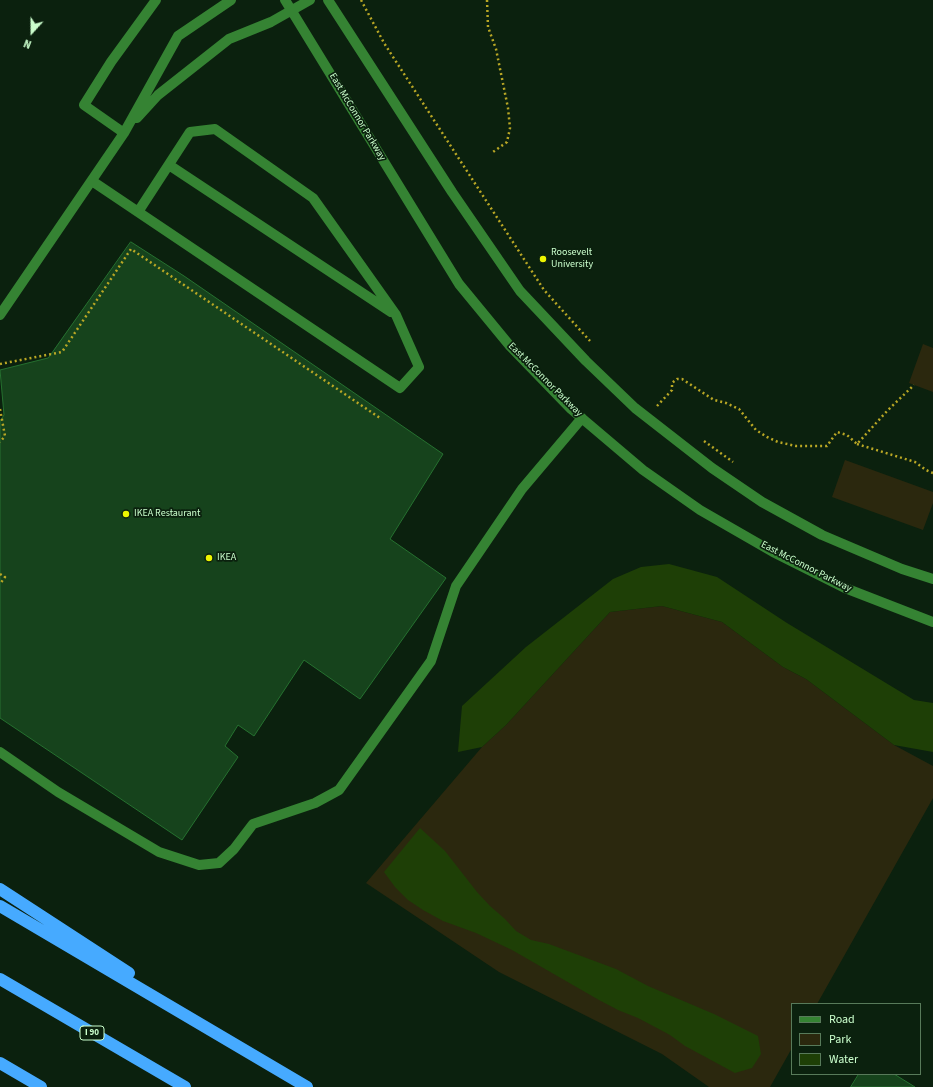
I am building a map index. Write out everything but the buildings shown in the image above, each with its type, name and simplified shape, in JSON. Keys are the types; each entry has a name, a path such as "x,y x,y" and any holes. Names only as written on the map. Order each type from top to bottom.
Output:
{"highway":[{"path":"0,889 286,1076"},
{"path":"0,906 307,1087"},
{"name":"I 90","path":"0,979 185,1087"},
{"path":"0,1063 41,1087"}],"street":[{"path":"124,133 84,105 111,62 156,0"},
{"path":"0,315 124,133 178,36 231,0"},
{"name":"East McConnor Parkway","path":"285,0 459,284 510,346 571,408 643,470 700,510 773,552 845,588 933,622"},
{"path":"124,133 158,95 229,39 271,22 310,0"},
{"path":"328,0 452,192 520,291 586,361 635,408 712,468 762,502 822,535 902,569 933,579"},
{"path":"92,181 138,212 400,388 419,367 396,315 313,198 216,129 190,132 138,212"},
{"path":"169,165 396,315"},
{"path":"0,752 58,792 159,852 199,865 219,863 234,849 253,824 315,803 339,790 431,661 456,586 522,489 582,418"}],"path":[{"path":"361,0 384,43 544,290 591,342"},
{"path":"487,0 488,28 496,49 506,91 510,128 506,142 493,152"},
{"path":"0,364 62,352 131,249 380,418"},
{"path":"651,402 658,406 672,390 672,383 677,379 682,379 714,400 726,403 739,409 756,430 778,442 796,446 827,446 837,432 847,435 857,444 915,462 933,473"},
{"path":"857,444 877,421 914,385"},
{"path":"0,409 5,436 0,442"},
{"path":"700,438 736,465"},
{"path":"0,574 5,577 0,584"}],"green space":[{"path":"923,344 933,348 933,392 909,383"},
{"path":"845,460 933,492 933,503 923,530 832,497"},
{"path":"662,606 722,622 783,667 806,679 894,745 933,766 933,798 818,1003 791,1003 791,1050 770,1087 709,1087 662,1054 499,972 366,883 482,747 506,725 610,612"}],"water":[{"path":"669,564 717,577 787,623 914,700 933,703 933,752 894,745 806,679 783,667 722,622 662,606 610,612 506,725 482,747 458,752 462,706 526,647 613,579 641,567"},
{"path":"420,828 445,851 477,892 516,931 531,940 549,944 616,969 648,986 714,1014 758,1036 761,1054 752,1068 735,1073 685,1046 670,1035 599,1000 512,950 476,933 443,921 408,900 395,887 384,872"}],"place":[{"name":"Roosevelt University","path":"543,259"},
{"name":"IKEA Restaurant","path":"126,514"},
{"name":"IKEA","path":"209,558"}]}
